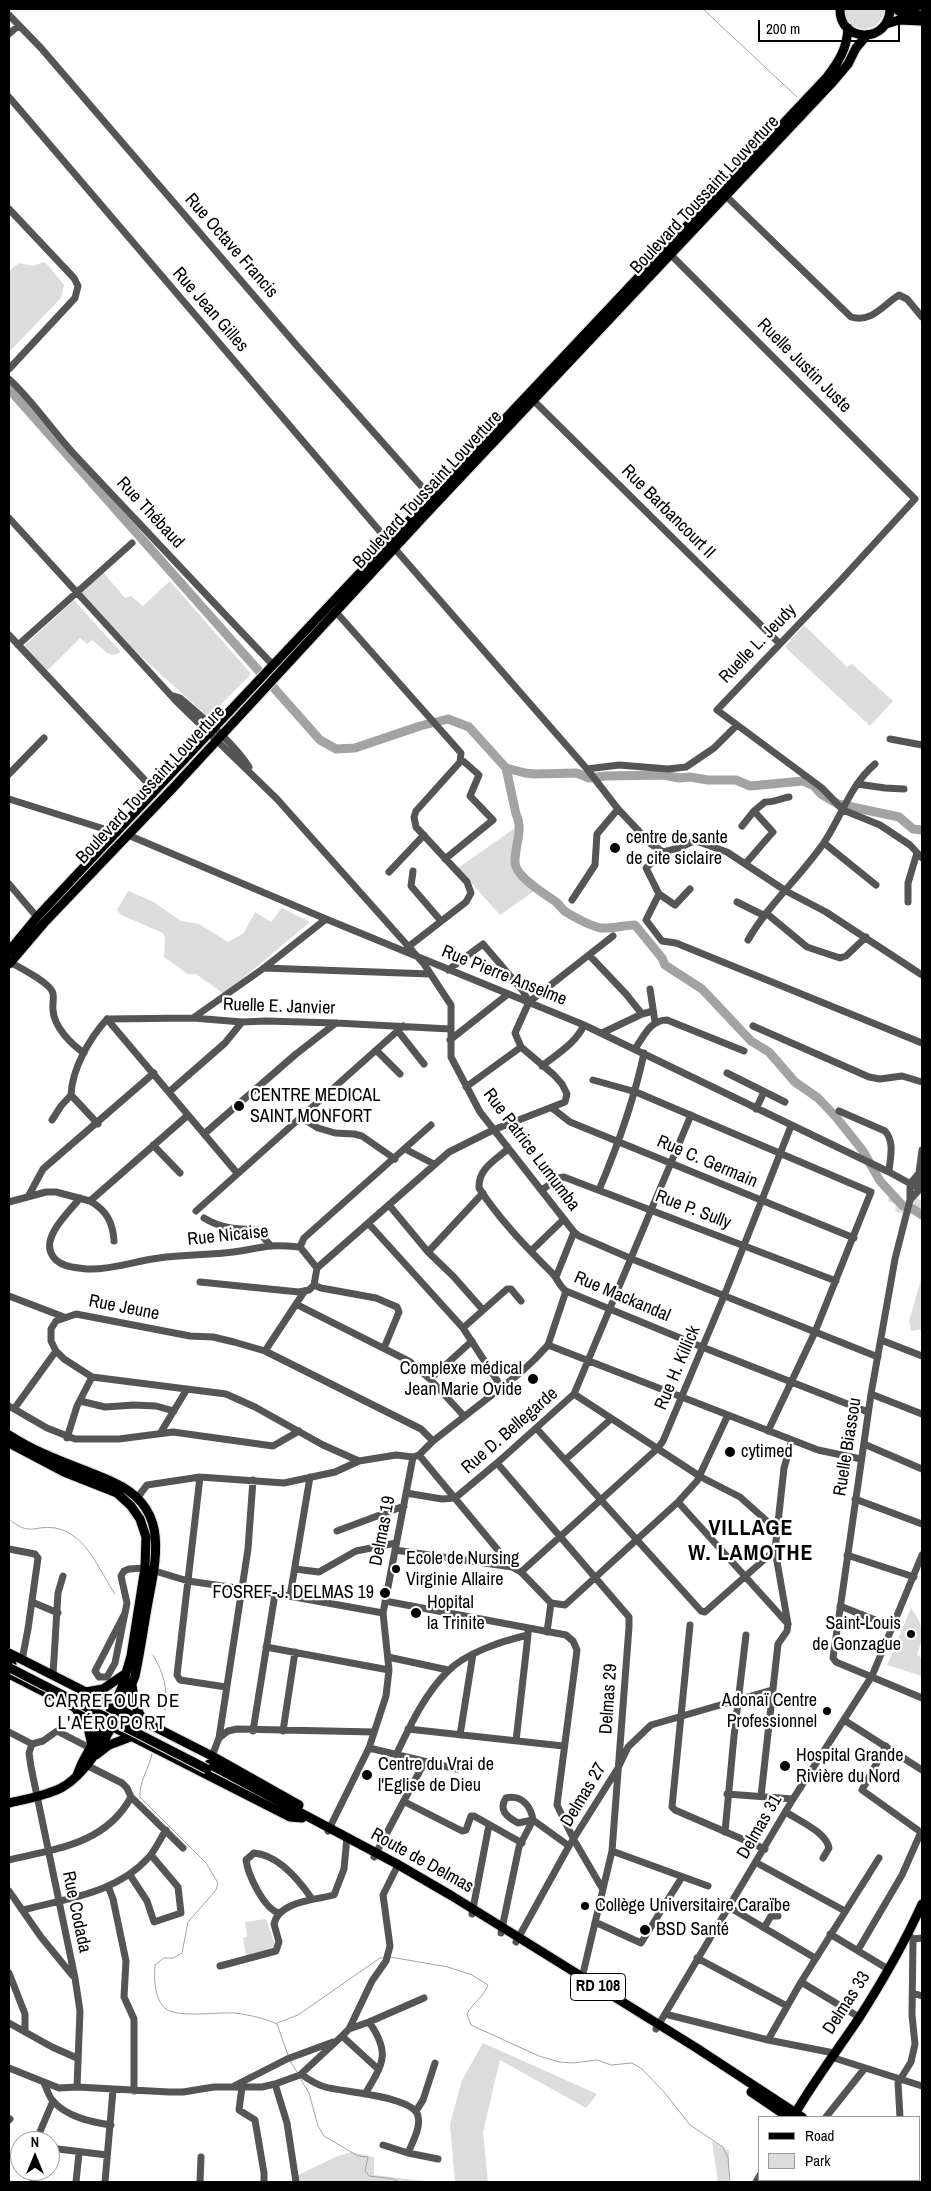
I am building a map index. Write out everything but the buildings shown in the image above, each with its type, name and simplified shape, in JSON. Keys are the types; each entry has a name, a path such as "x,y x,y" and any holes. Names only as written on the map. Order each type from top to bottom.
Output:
{"main road":[{"path":"840,9 842,22 848,28 853,32 867,35 881,29 886,24 899,20 922,21"},
{"path":"886,24 890,9"},
{"path":"896,9 900,12 922,15"},
{"name":"Boulevard Toussaint Louverture","path":"274,669 336,612 431,497 827,77 840,60 847,43 848,28"},
{"name":"Boulevard Toussaint Louverture","path":"9,951 128,835 219,739 274,669 392,545 534,401 831,84 848,64 856,48 867,35"},
{"name":"Boulevard Toussaint Louverture","path":"10,963 41,920 117,833 212,730 262,683"},
{"path":"9,1435 66,1465 114,1483 137,1498 150,1516 155,1529 157,1544 155,1571 132,1685 91,1747"},
{"path":"9,1443 38,1460 124,1498 140,1519 146,1537 145,1568 131,1656 118,1707"},
{"path":"9,1653 118,1707 209,1763"},
{"path":"10,1667 74,1707 290,1818 303,1816"},
{"name":"Route de Delmas","path":"10,1667 209,1763 396,1867 473,1912 658,2027 793,2116"},
{"path":"85,1692 103,1689 125,1674"},
{"path":"132,1685 136,1706 144,1722"},
{"path":"74,1707 88,1728 91,1747 88,1762"},
{"path":"88,1762 107,1724"},
{"path":"9,1803 60,1788 109,1745 133,1736"},
{"name":"Delmas 33","path":"793,2116 803,2103 856,2015 911,1937 922,1904"}],"street":[{"name":"Rue Octave Francis","path":"9,15 41,48 298,347 431,497"},
{"path":"9,34 18,26"},
{"name":"Rue Jean Gilles","path":"9,97 588,771 618,810"},
{"path":"726,196 851,317 859,319 874,315 899,296 907,300 922,317"},
{"path":"9,209 74,278 78,286 75,298 9,369"},
{"name":"Ruelle Justin Juste","path":"671,255 915,498"},
{"name":"Rue Thébaud","path":"9,379 22,391 72,452 274,669"},
{"name":"Rue Barbancourt II","path":"534,401 779,643"},
{"name":"Ruelle L. Jeudy","path":"915,498 840,581 717,710 822,788 834,803 843,810 880,825 910,845 920,856"},
{"name":"Rue Patrice Lumumba","path":"9,518 174,696 180,698 212,730 418,956 451,1005 451,1056 480,1112 574,1232 632,1260 878,1357"},
{"path":"18,645 132,543"},
{"path":"336,612 461,753 461,759 416,811 414,824 467,882 471,892 466,902 408,947"},
{"path":"9,635 155,792"},
{"path":"588,771 620,766 668,769 686,767 714,748 737,726"},
{"path":"9,774 44,738"},
{"path":"890,740 922,745"},
{"path":"445,859 493,820 470,796 479,775 461,759"},
{"path":"748,940 765,914 824,844 858,784 875,764"},
{"path":"858,784 904,789"},
{"path":"742,826 754,811 765,802 771,803 789,797"},
{"path":"9,799 117,833"},
{"path":"572,900 595,865 597,834 618,810 651,844 663,852"},
{"path":"745,864 759,845 773,832 754,811"},
{"name":"Rue Pierre Anselme","path":"128,835 602,1033 881,1168 921,1190"},
{"path":"389,872 424,835"},
{"path":"690,889 675,905 659,894 646,868 663,852 670,848 677,849 692,841 726,852 786,891 826,912 922,975"},
{"path":"824,844 876,885"},
{"path":"908,902 908,883 920,856"},
{"path":"413,871 411,886 442,921"},
{"path":"9,884 41,920"},
{"path":"659,894 646,920 662,941 676,943 922,1043"},
{"path":"736,902 765,914 807,947 840,958 846,956 866,938"},
{"path":"192,1018 264,968 326,919"},
{"path":"264,1351 304,1292 314,1285 317,1268 434,1164 463,1143 564,1102 568,1094 562,1084 521,1047 516,1030 528,1002 590,956 613,936"},
{"path":"264,968 432,976 446,969 483,944 523,991 528,1002"},
{"path":"590,956 642,1014"},
{"path":"10,963 47,984 53,991 53,1014 63,1033 73,1045 84,1053"},
{"path":"650,989 655,1022"},
{"path":"450,1040 508,994"},
{"path":"602,1033 642,1014 653,1011"},
{"name":"Ruelle E. Janvier","path":"107,1019 192,1018 242,1022 266,1021 403,1026 450,1030"},
{"path":"98,1124 72,1095 72,1086 84,1053 96,1031 107,1019 237,1173"},
{"path":"635,1049 650,1026 655,1022 667,1020 744,1051"},
{"path":"169,1092 225,1043 242,1022"},
{"path":"204,1134 296,1054 336,1023"},
{"path":"542,1066 567,1046 580,1033 584,1025"},
{"path":"196,1211 403,1026"},
{"path":"752,1026 869,1077 880,1079 902,1076 922,1082"},
{"path":"398,1032 424,1064"},
{"path":"466,1087 521,1047"},
{"path":"377,1051 400,1074"},
{"path":"599,1190 636,1092 644,1054"},
{"path":"29,1195 43,1169 98,1124 154,1073"},
{"path":"727,1073 785,1102"},
{"path":"593,1080 636,1092 870,1192 836,1281 768,1430"},
{"path":"756,1109 764,1092"},
{"path":"52,1120 60,1106 72,1095"},
{"name":"Rue C. Germain","path":"552,1108 570,1122 854,1238"},
{"path":"839,1111 885,1131 891,1142 889,1172"},
{"name":"Rue D. Bellegarde","path":"406,1493 455,1498 498,1464 574,1394 632,1260 691,1115"},
{"path":"90,1201 188,1116"},
{"path":"302,1118 318,1128 335,1133 362,1136 395,1159"},
{"path":"317,1268 300,1247 304,1238 431,1125"},
{"name":"Rue H. Killick","path":"521,1572 658,1448 682,1398 791,1126"},
{"path":"153,1145 180,1173"},
{"path":"405,1149 434,1164"},
{"path":"428,1252 483,1193 479,1188 478,1178 483,1171 508,1149"},
{"path":"910,1200 921,1190 919,1173 922,1150"},
{"path":"910,1200 910,1184 919,1173"},
{"name":"Rue P. Sully","path":"542,1190 562,1176 836,1281"},
{"path":"10,1203 29,1195 56,1192 90,1201 100,1207 109,1218 114,1228 114,1241"},
{"name":"Rue Mackandal","path":"483,1193 566,1291 868,1412"},
{"name":"Rue Nicaise","path":"80,1198 55,1228 50,1244 50,1252 54,1259 72,1268 89,1269 124,1266 161,1257 225,1253 272,1246 300,1247"},
{"name":"Ruelle Biassou","path":"872,1676 834,1660 868,1412 895,1259 910,1200"},
{"path":"388,1205 428,1252 453,1276 483,1310"},
{"path":"204,1218 217,1226 240,1230 257,1230 272,1246"},
{"path":"531,1251 564,1219"},
{"path":"368,1224 463,1328 502,1388"},
{"path":"556,1277 574,1232"},
{"path":"200,1282 304,1292"},
{"path":"314,1285 376,1298 398,1307 397,1319 384,1348"},
{"path":"463,1328 509,1288 521,1301"},
{"path":"416,1456 464,1416 502,1388 548,1345 566,1291"},
{"path":"9,1296 64,1317"},
{"path":"296,1304 408,1361 430,1379 464,1416"},
{"name":"Rue Jeune","path":"56,1351 51,1341 51,1329 56,1321 76,1314 190,1336 213,1337 264,1351 422,1429 433,1441"},
{"path":"881,1340 922,1356"},
{"path":"430,1379 472,1341"},
{"path":"548,1345 818,1450 861,1460"},
{"path":"299,1431 273,1446 173,1432 161,1432 119,1439 75,1440 67,1438 12,1408 56,1351 64,1359 92,1376 226,1394 255,1407 299,1431 322,1445 359,1460"},
{"path":"67,1438 80,1400 92,1376"},
{"path":"161,1432 187,1389"},
{"path":"574,1394 701,1477 740,1497 777,1530"},
{"path":"871,1394 922,1414"},
{"path":"80,1400 105,1407 156,1406 174,1411"},
{"path":"295,1569 318,1572 356,1551 396,1546 512,1567 521,1572 551,1603 565,1605 678,1502 701,1477 728,1415"},
{"path":"565,1460 611,1419"},
{"path":"537,1429 600,1501 703,1612 775,1550"},
{"path":"761,1796 778,1644 787,1631 788,1624 775,1550 784,1468 792,1440"},
{"path":"864,1444 922,1469"},
{"path":"137,1498 147,1485 200,1477 284,1483 334,1472 359,1460 396,1455 416,1456 455,1498 512,1567"},
{"name":"Delmas 19","path":"328,1830 368,1748 386,1696 389,1670 383,1613 406,1493 416,1456"},
{"name":"Delmas 29","path":"498,1464 628,1614 629,1622 612,1851 581,1979"},
{"path":"200,1477 177,1677 180,1680 226,1687"},
{"path":"290,1596 310,1477"},
{"path":"209,1763 219,1738 248,1549 253,1480"},
{"path":"855,1499 922,1524"},
{"path":"678,1502 788,1624"},
{"path":"336,1531 404,1506"},
{"path":"9,1549 37,1556 32,1602 22,1660"},
{"path":"847,1555 914,1577"},
{"name":"Delmas 31","path":"658,2027 697,1958 757,1863 793,1799 872,1676 909,1596 922,1555"},
{"path":"125,1613 96,1670 95,1673 98,1677 108,1677 114,1667 125,1613 127,1597 121,1576 124,1571 129,1569 145,1568 188,1581 242,1588 383,1613"},
{"path":"53,1676 58,1593 63,1576"},
{"path":"253,1730 275,1594"},
{"path":"385,1601 528,1632 566,1635 573,1641 577,1650 563,1746 557,1805 571,1843 602,1888"},
{"path":"32,1602 58,1613"},
{"path":"547,1632 551,1603"},
{"path":"840,1606 894,1627"},
{"path":"690,1625 673,1809 765,1849"},
{"path":"396,1755 426,1698 448,1670 473,1654 528,1632"},
{"path":"516,1741 528,1632"},
{"path":"724,1832 746,1635"},
{"path":"266,1647 389,1670"},
{"path":"283,1731 295,1652"},
{"path":"460,1735 473,1654"},
{"path":"388,1657 448,1670"},
{"path":"872,1676 922,1698"},
{"name":"Delmas 27","path":"517,1939 571,1843 618,1768 628,1746 645,1729 651,1725 772,1690"},
{"path":"844,1720 922,1770"},
{"path":"219,1738 228,1731 237,1729 374,1732"},
{"path":"408,1729 563,1746"},
{"path":"9,1732 32,1744 43,1741 57,1731 91,1747"},
{"name":"Rue Codada","path":"32,1744 29,1753 80,2011 77,2058 78,2087"},
{"path":"858,1950 902,1875 921,1832 862,1790 886,1746"},
{"path":"368,1748 457,1770"},
{"path":"88,1762 122,1783 127,1788 131,1797 183,1848"},
{"path":"375,1855 405,1802 424,1763"},
{"path":"727,1794 793,1799"},
{"path":"9,1860 84,1841 100,1832 125,1809 131,1797"},
{"path":"502,1930 519,1847 533,1820 527,1804 517,1798 506,1798 502,1809 506,1816 518,1823 533,1820 571,1843"},
{"path":"405,1802 462,1831 466,1830 472,1816 522,1843"},
{"path":"786,1812 812,1829 828,1843 829,1848 823,1858"},
{"path":"473,1912 489,1825"},
{"path":"23,1910 87,1894 130,1875 151,1855 166,1830"},
{"path":"220,1966 276,1951 279,1942 274,1924 278,1914 283,1910 312,1899 334,1895 344,1869 346,1839"},
{"path":"612,1851 708,1886"},
{"path":"278,1914 270,1909 249,1871 246,1860 254,1853 268,1858 292,1873 312,1899"},
{"path":"130,1875 147,1901 154,1922 182,1913 178,1887 151,1855"},
{"path":"768,2040 815,1958 879,1858"},
{"path":"757,1863 845,1912"},
{"path":"9,2068 18,2070 44,2084 59,2088 78,2087 134,2091 183,2092 214,2087 275,2084 299,2075 349,2029 372,1981 386,1961 390,1939 384,1896 396,1867"},
{"path":"595,1922 641,1942 682,1877"},
{"path":"108,1886 113,1898 126,1961 124,1997 134,2019 134,2091"},
{"path":"9,1890 41,1937 75,1978"},
{"path":"729,1907 815,1958"},
{"path":"764,1928 771,1916 778,1916"},
{"path":"830,1934 888,1969"},
{"path":"900,2116 897,2085 911,2062 914,2053 911,1937 922,1938"},
{"path":"697,1958 787,2006"},
{"path":"9,1973 25,2014 25,2032"},
{"path":"801,1982 856,2015"},
{"path":"913,1993 922,1996"},
{"path":"349,2029 424,1998"},
{"path":"665,2014 832,2055 865,2068 922,2086"},
{"path":"365,2094 383,2056 383,2047 379,2036 369,2022"},
{"path":"9,2023 52,2047 77,2058"},
{"path":"342,2036 378,2069"},
{"path":"238,2086 289,2058 336,2041"},
{"path":"408,2153 417,2128 417,2114 435,2063"},
{"path":"827,2116 865,2068"},
{"path":"299,2075 311,2082 327,2087 400,2102 417,2114"},
{"path":"44,2084 53,2101 84,2120 111,2126"},
{"path":"275,2084 287,2123 296,2182"},
{"path":"238,2086 239,2110 255,2120 264,2182"},
{"path":"105,2182 114,2090"},
{"path":"40,2131 53,2101"},
{"path":"383,2145 408,2153 438,2159"},
{"path":"60,2150 107,2155"},
{"path":"76,2182 80,2153"},
{"path":"200,2182 202,2157"}],"green space":[{"path":"843,9 885,9 883,16 876,25 871,28 860,29 849,23"},
{"path":"45,262 64,285 61,298 9,352 9,271 19,263 33,266"},
{"path":"103,572 125,598 131,596 143,606 170,581 251,674 208,717 133,649 81,592"},
{"path":"74,600 121,652 113,655 107,653 92,640 87,644 80,638 46,672 23,647"},
{"path":"804,625 847,667 852,664 893,701 870,726 785,647"},
{"path":"515,828 512,870 534,891 500,915 458,868"},
{"path":"128,891 152,901 181,921 199,924 228,942 244,933 255,912 271,922 282,908 310,922 224,994 196,974 188,974 164,957 165,938 163,933 121,915 117,910"},
{"path":"889,1195 910,1206 915,1197 922,1201 922,1217 895,1212 896,1205 888,1201"},
{"path":"922,1276 922,1329 911,1331 909,1321"},
{"name":"Saint-Louis de Gonzague","path":"911,1608 919,1620 922,1630 917,1655 922,1658 922,1676 887,1665"},
{"path":"266,1919 276,1947 246,1956 243,1938 247,1937 245,1922"},
{"path":"483,2043 597,2094 586,2108 500,2060 483,2132 488,2182 455,2182 450,2124 462,2080"},
{"path":"712,2141 729,2151 729,2182 718,2182"},
{"path":"351,2152 374,2157 374,2175 433,2182 299,2182 298,2175 338,2156"}],"waterway":[{"path":"703,9 797,97"},
{"path":"9,389 320,740 336,749 355,748 420,726 448,719 469,727 506,768 525,773 577,773 589,778 664,775 679,778 736,780 750,786 803,781 814,786 821,794 838,804 899,817 913,829 922,830"},
{"path":"506,768 519,826 515,863 520,874 565,911 588,924 601,928 635,925 662,958 665,965 702,989 751,1041 769,1052 795,1082 818,1098 863,1151 880,1181 903,1206"},
{"path":"913,1209 922,1215"},
{"path":"9,1519 22,1528 55,1528 66,1531 75,1537 84,1545 115,1594"},
{"path":"153,1655 164,1681 166,1695 165,1710"},
{"path":"152,1754 141,1786 140,1797 206,1863 218,1883 216,1890 188,1922 182,1953 173,1958 164,1958 155,1965 155,1982 159,2000 166,2009 172,2012 189,2014 235,2013 277,2024 288,2055"},
{"path":"390,1957 448,1967 472,1975 488,1985 467,2014 471,2025 539,2056 559,2062 573,2063 597,2060 611,2065 632,2063 642,2069 665,2093 690,2125 723,2147 728,2158 730,2182"},
{"path":"277,2023 298,2015 380,1958 384,1958"},
{"path":"290,2061 297,2072"},
{"path":"300,2078 309,2093 318,2126 324,2136 358,2156 368,2157 365,2171 369,2176 393,2179 400,2182"}],"place":[{"name":"centre de sante de cite siclaire","path":"615,848"},
{"name":"CENTRE MEDICAL SAINT MONFORT","path":"239,1106"},
{"name":"Complexe médical Jean Marie Ovide","path":"533,1379"},
{"name":"cytimed","path":"730,1452"},
{"name":"Ecole de Nursing Virginie Allaire","path":"396,1569"},
{"name":"FOSREF-J. DELMAS 19","path":"385,1593"},
{"name":"Hopital la Trinite","path":"416,1613"},
{"name":"Saint-Louis de Gonzague","path":"911,1634"},
{"name":"Adonaï Centre Professionnel","path":"827,1711"},
{"name":"Hospital Grande Rivière du Nord","path":"785,1766"},
{"name":"Centre du Vrai de l'Eglise de Dieu","path":"367,1775"},
{"name":"Collège Universitaire Caraïbe","path":"585,1906"},
{"name":"BSD Santé","path":"645,1930"}],"district":[{"name":"VILLAGE W. LAMOTHE","path":"751,1542"},
{"name":"CARREFOUR DE L'AÉROPORT","path":"112,1713"}]}
